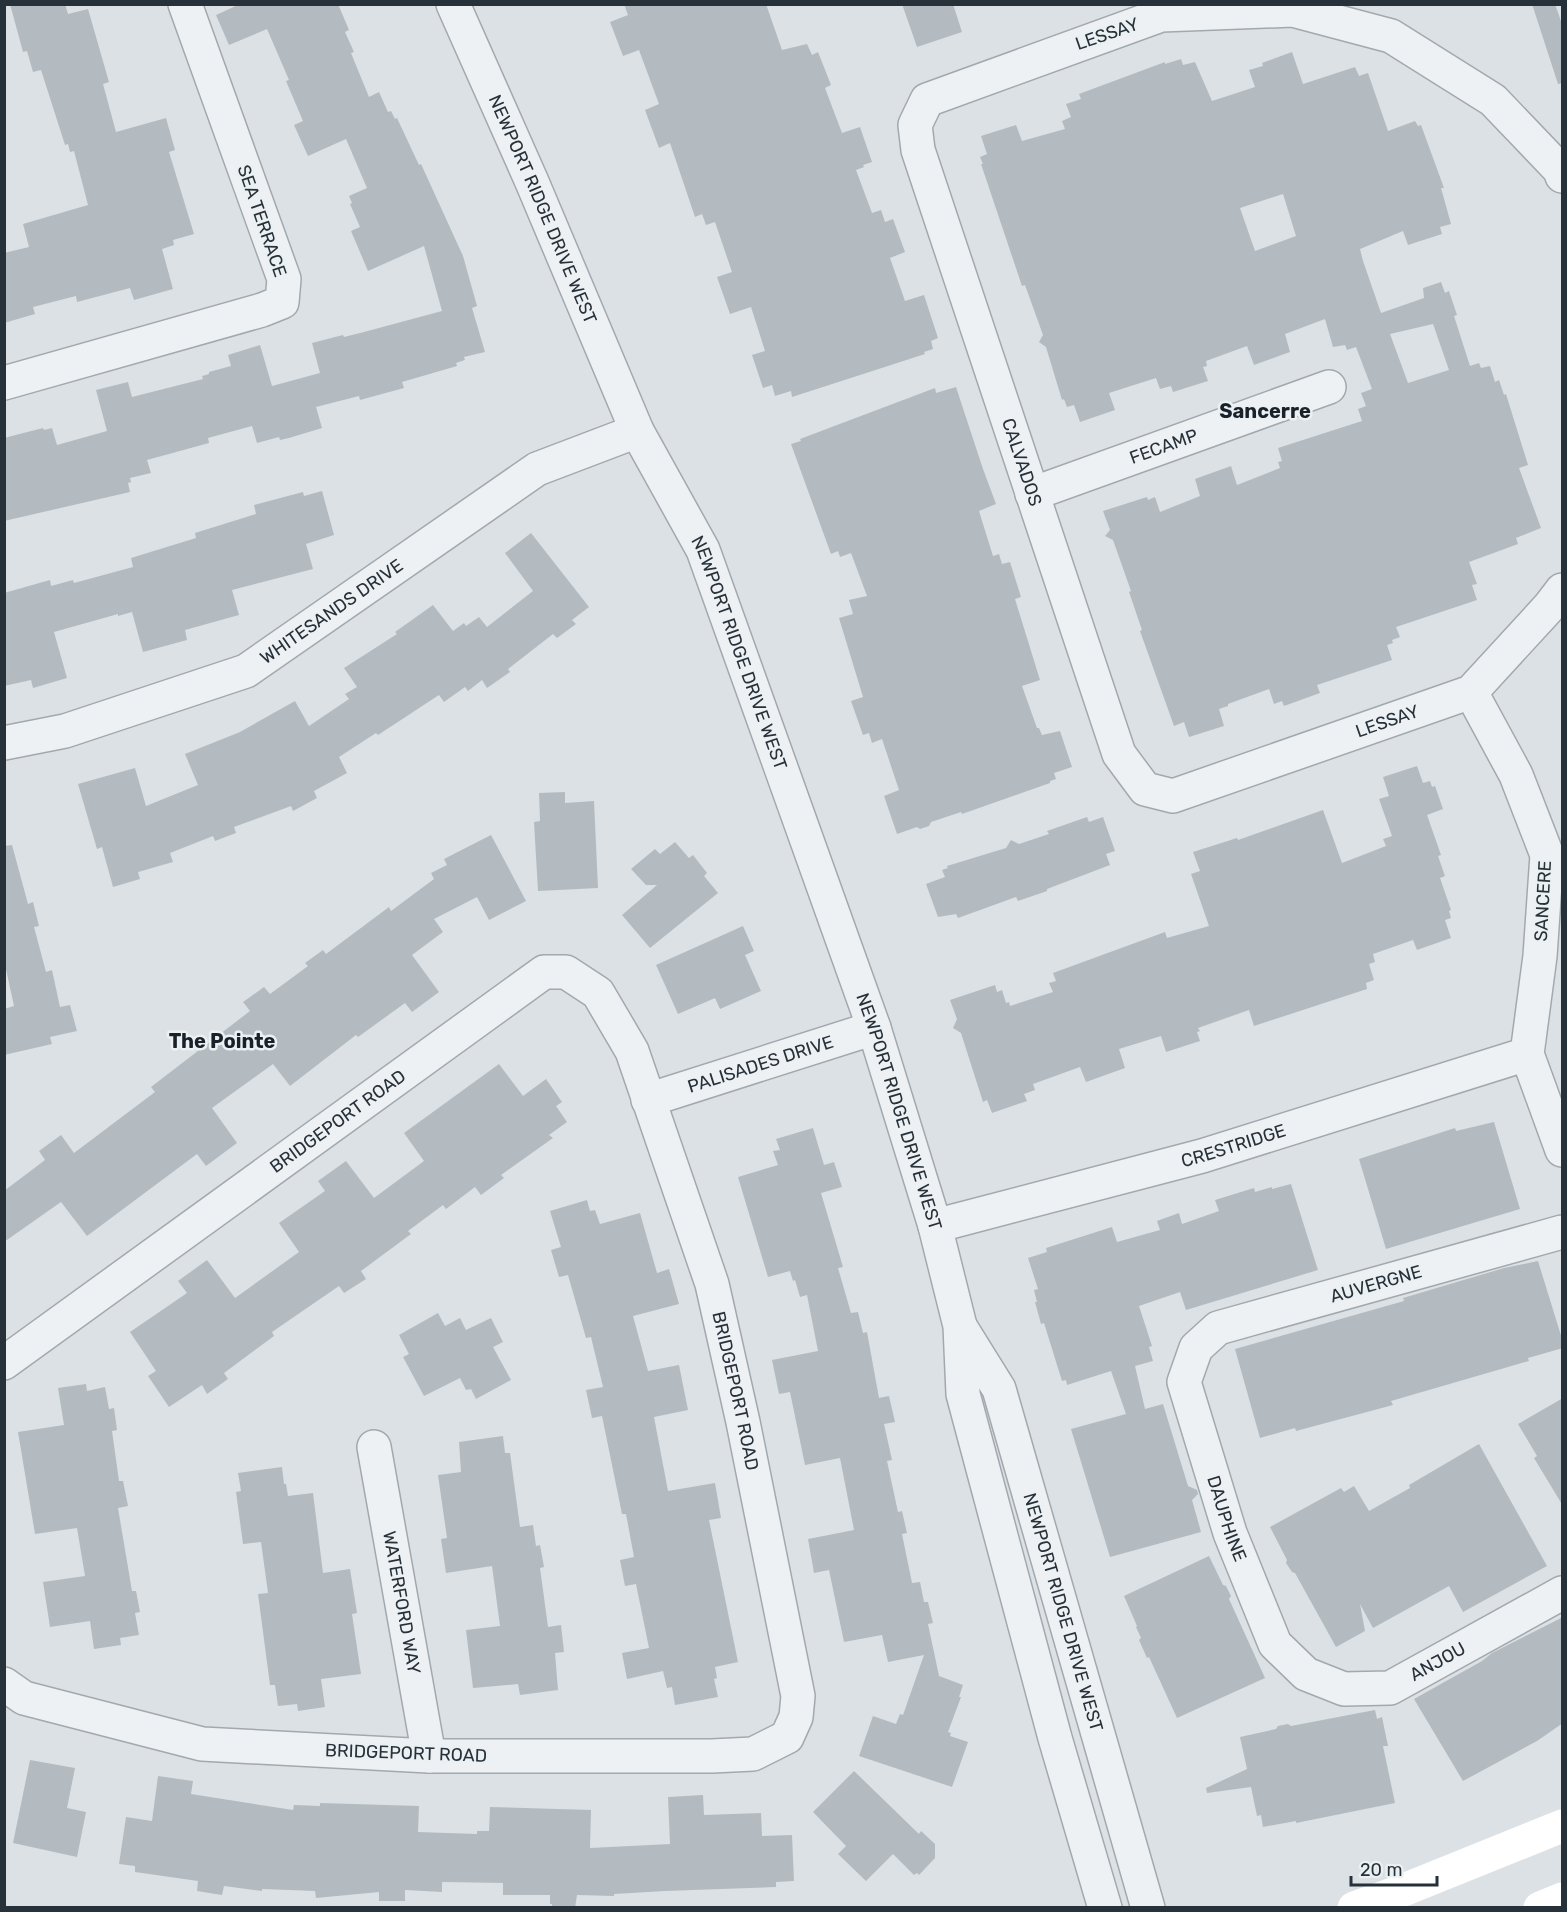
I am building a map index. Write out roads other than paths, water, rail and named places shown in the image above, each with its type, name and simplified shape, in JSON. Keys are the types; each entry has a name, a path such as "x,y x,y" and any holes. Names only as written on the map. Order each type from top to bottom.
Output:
{"main road":[{"path":"1354,1908 1563,1826"},
{"path":"1540,1908 1563,1899"}],"street":[{"name":"SEA TERRACE","path":"4,383 262,310 282,302 284,279 185,4"},
{"name":"NEWPORT RIDGE DRIVE WEST","path":"453,4 532,182 637,431 703,550 874,1028 935,1226 960,1326 963,1394 1055,1738 1105,1908"},
{"name":"LESSAY","path":"927,100 1161,15 1293,10 1391,36 1493,100 1560,170 1563,176"},
{"name":"CALVADOS","path":"927,100 915,126 918,150 1119,754 1145,789 1173,796"},
{"name":"FECAMP","path":"1032,494 1329,387"},
{"name":"WHITESANDS DRIVE","path":"4,742 64,731 246,671 537,469 637,431"},
{"name":"LESSAY","path":"1173,796 1471,692 1563,590"},
{"name":"SANCERE","path":"1471,692 1516,775 1547,855 1540,956 1527,1054"},
{"name":"BRIDGEPORT ROAD","path":"4,1363 544,972 566,972 598,993 632,1051 712,1284 746,1433 798,1696 796,1717 787,1737 753,1754 429,1756 202,1744 24,1698 4,1684"},
{"name":"PALISADES DRIVE","path":"648,1100 874,1028"},
{"path":"1527,1054 1563,1150"},
{"name":"CRESTRIDGE","path":"935,1226 1202,1156 1527,1054"},
{"name":"AUVERGNE","path":"1196,1348 1218,1328 1563,1232"},
{"name":"NEWPORT RIDGE DRIVE WEST","path":"960,1326 999,1389 1148,1908"},
{"name":"DAUPHINE","path":"1196,1348 1184,1382 1230,1533 1275,1644 1306,1674"},
{"name":"WATERFORD WAY","path":"374,1447 429,1756"},
{"name":"ANJOU","path":"1306,1674 1344,1689 1390,1688 1563,1593"}],"district":[{"name":"Sancerre","path":"1265,411"},
{"name":"The Pointe","path":"222,1041"}]}
